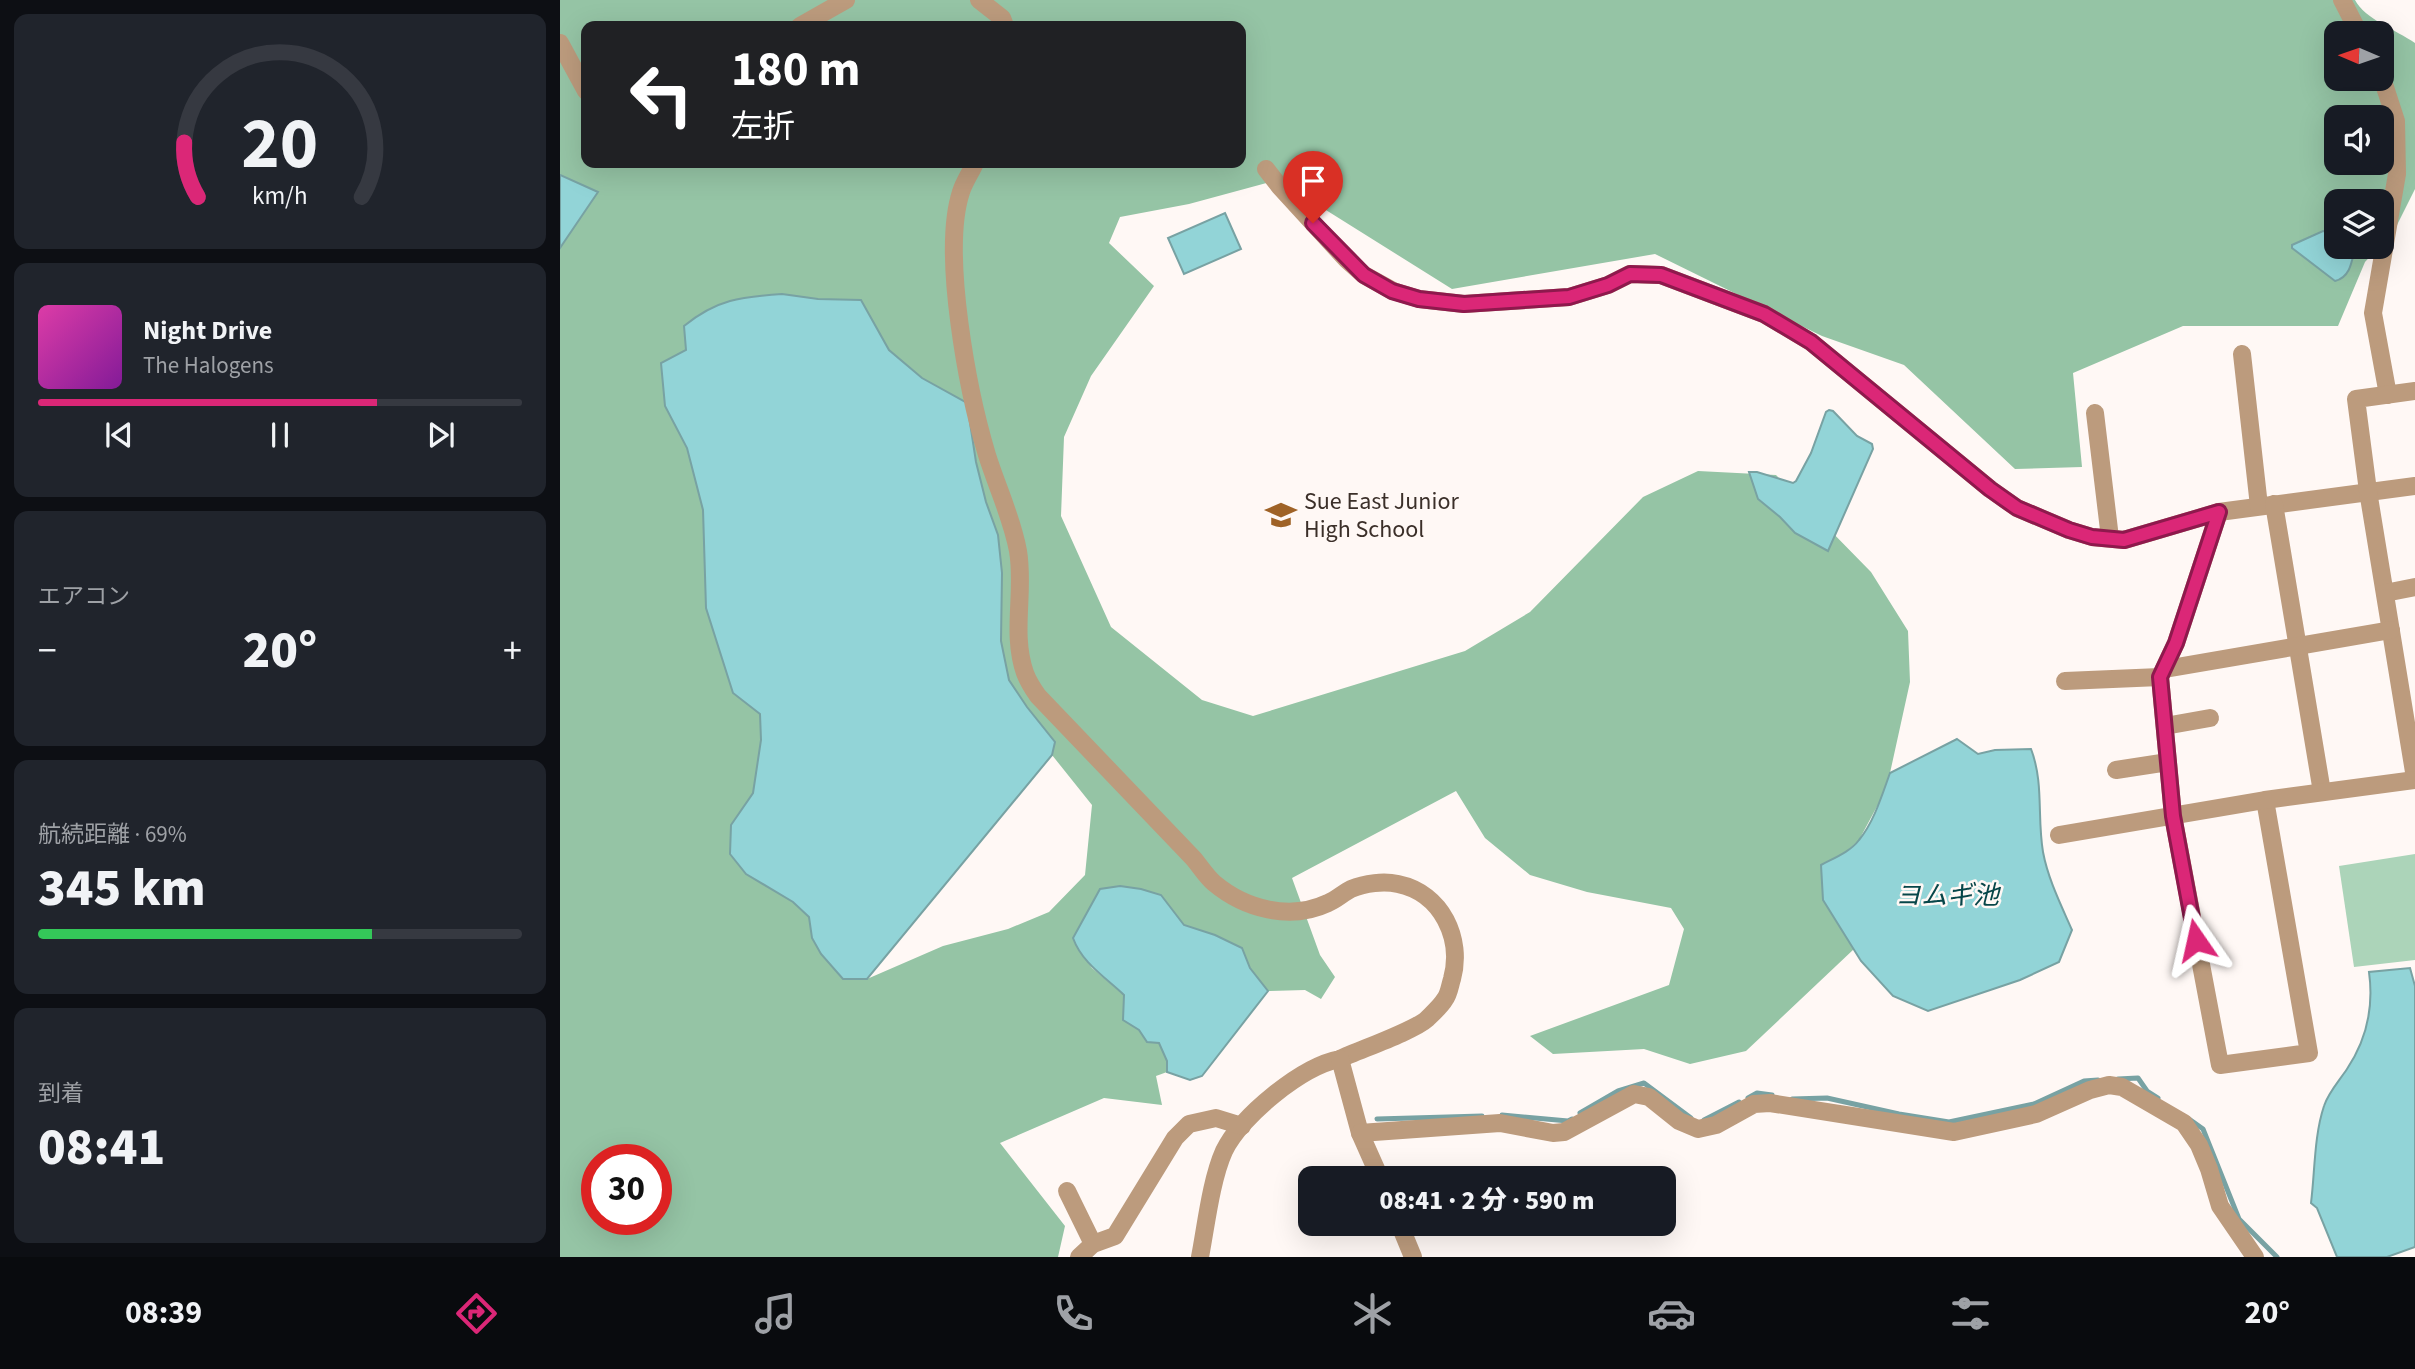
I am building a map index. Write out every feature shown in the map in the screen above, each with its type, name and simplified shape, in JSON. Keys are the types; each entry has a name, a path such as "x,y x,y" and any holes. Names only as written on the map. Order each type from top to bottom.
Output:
{"street":[{"path":"809,21 846,0"},
{"path":"979,0 1003,21"},
{"path":"2342,0 2353,21"},
{"path":"560,43 581,82"},
{"path":"2386,91 2396,121 2398,174 2373,313 2388,395"},
{"path":"972,168 961,191 956,221 954,252 958,300 972,396 987,456 1018,549 1021,575 1018,629 1020,653 1025,674 1038,696 1193,858 1212,882 1231,895 1268,911 1284,911 1328,904 1352,889 1368,885 1400,884 1440,909 1453,935 1456,965 1446,998 1424,1021 1301,1075 1276,1093 1242,1126 1224,1152 1212,1194 1200,1257"},
{"path":"1266,169 1346,259 1364,275 1392,291 1419,299 1464,304 1569,297 1608,285 1630,274 1645,273 1661,275 1764,314 1811,342 1990,489 2017,508 2092,537 2124,540 2219,512 2415,486"},
{"path":"2242,354 2266,505 2298,646 2322,792"},
{"path":"2059,835 2265,800 2415,779 2407,680 2391,630 2356,399 2415,391"},
{"path":"2095,414 2110,538"},
{"path":"2219,512 2163,673 2173,816 2220,1065 2309,1053 2265,800"},
{"path":"2385,593 2415,587"},
{"path":"2065,681 2163,673 2391,630"},
{"path":"2165,726 2210,718"},
{"path":"2116,770 2168,762"},
{"path":"1340,1059 1360,1133 1375,1166"},
{"path":"1360,1133 1475,1123 1500,1123 1553,1133 1564,1132 1634,1094 1649,1097 1679,1121 1698,1129 1716,1125 1754,1104 1770,1103 1954,1132 2036,1114 2090,1090 2109,1085 2133,1092 2184,1123 2199,1145 2220,1206 2255,1257"},
{"path":"1079,1257 1093,1244 1115,1236 1175,1138 1189,1124 1216,1118 1242,1126"},
{"path":"1067,1191 1093,1244"},
{"path":"1404,1236 1413,1257"}],"green space":[{"path":"560,0 2355,0 2376,21 2324,21 2324,91 2394,91 2394,31 2415,43 2415,189 2396,227 2394,229 2394,189 2324,189 2324,259 2368,259 2338,326 2183,326 2073,373 2082,467 2015,469 1904,365 1822,336 1655,254 1452,289 1278,180 1189,204 1120,217 1109,243 1154,286 1091,376 1064,437 1061,516 1111,627 1202,700 1253,716 1465,651 1530,612 1643,497 1698,471 1776,475 1871,572 1908,631 1910,682 1890,773 1881,799 1859,840 1846,852 1821,865 1823,900 1854,949 1746,1051 1690,1064 1644,1049 1553,1054 1530,1036 1669,985 1684,929 1671,908 1587,892 1530,875 1485,838 1456,791 1292,878 1320,955 1335,977 1321,999 1305,990 1268,991 1250,968 1242,948 1215,935 1184,925 1161,895 1084,957 1092,968 1124,995 1124,1020 1139,1030 1147,1042 1159,1043 1167,1061 1167,1072 1156,1076 1162,1105 1104,1098 1000,1143 1065,1226 1058,1257 560,1257 560,248 597,192 560,175","holes":["782,294 818,299 861,300 889,350 922,378 967,403 976,462 998,535 1002,573 1001,641 1009,680 1055,742 1052,755 1092,805 1085,875 1049,912 1008,929 943,946 867,979 843,979 821,954 812,938 809,917 793,902 746,874 731,825 753,793 761,740 760,713 733,693 706,608 703,510 687,448 665,406 661,364"]},
{"path":"2415,854 2415,960 2354,967 2339,866"}],"water":[{"path":"560,175 598,192 560,248"},
{"path":"1225,213 1241,249 1184,274 1168,238"},
{"path":"2324,231 2324,259 2353,259 2352,262 2348,272 2335,281 2292,248 2292,245"},
{"path":"782,294 818,299 861,300 889,350 922,378 967,403 976,462 998,535 1002,573 1001,641 1009,680 1055,742 1052,755 867,979 843,979 821,954 812,938 809,917 793,902 746,874 730,854 731,825 753,793 761,740 760,714 733,693 706,608 703,510 687,448 665,406 661,363 686,350 684,326 707,310 730,301"},
{"path":"1829,410 1857,436 1872,444 1873,449 1828,551 1795,533 1758,499 1749,472 1793,483 1796,481"},
{"name":"ヨムギ池","path":"1957,739 1978,754 1995,750 2031,749 2038,775 2041,839 2045,862 2072,930 2059,962 2020,980 1928,1011 1893,996 1861,961 1823,900 1821,865 1859,840 1873,817 1890,773"},
{"path":"1120,886 1161,895 1184,925 1215,935 1242,948 1250,968 1268,991 1202,1076 1190,1080 1167,1072 1167,1061 1159,1043 1147,1042 1139,1030 1123,1020 1124,995 1088,962 1073,938 1100,889"},
{"path":"2410,968 2415,986 2415,1247 2387,1257 2337,1257 2317,1208 2311,1203 2321,1117 2328,1096 2354,1058 2364,1035 2370,1011 2369,972"}],"waterway":[{"path":"2118,1079 2138,1078 2147,1091 2158,1098"},
{"path":"1792,1099 1827,1098 1949,1122 2034,1104 2084,1081 2098,1080"},
{"path":"1580,1113 1618,1091 1644,1083 1691,1118"},
{"path":"1748,1098 1757,1093 1772,1095"},
{"path":"1704,1120 1739,1102"},
{"path":"1502,1115 1568,1121 1572,1119"},
{"path":"1377,1119 1482,1116"},
{"path":"2189,1119 2203,1129 2239,1219 2277,1257"}],"place":[{"name":"Sue East Junior High School","path":"1281,515"}],"route":[{"path":"1313,223 1364,275 1392,291 1419,299 1464,304 1569,297 1608,285 1630,274 1645,273 1661,275 1764,314 1811,342 1990,489 2017,508 2069,530 2092,537 2124,540 2219,512 2176,643 2160,677 2173,816 2196,940"}]}
